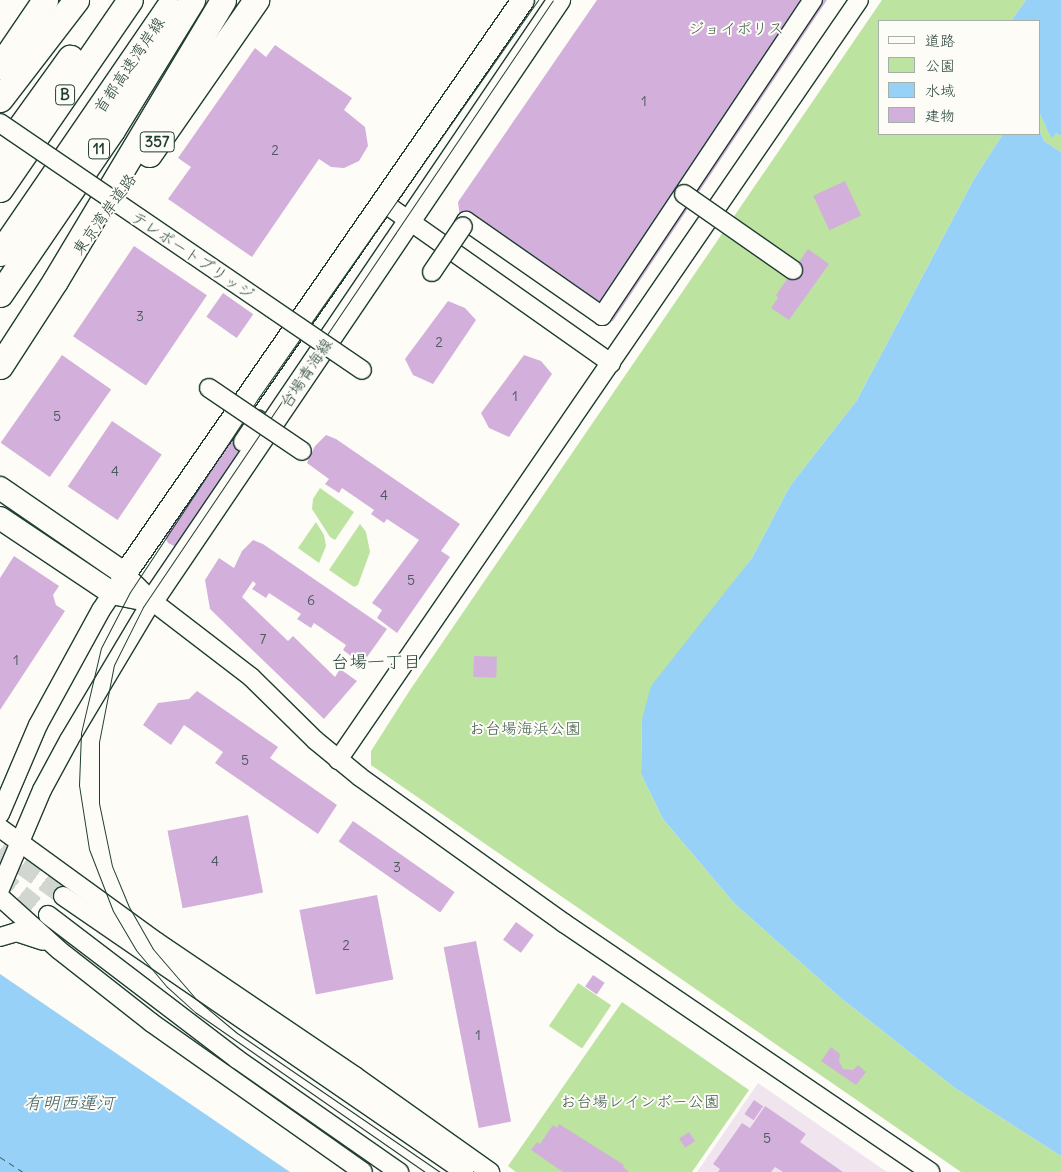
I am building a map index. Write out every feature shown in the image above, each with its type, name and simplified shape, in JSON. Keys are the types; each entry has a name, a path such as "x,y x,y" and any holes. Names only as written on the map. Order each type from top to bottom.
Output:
{"highway":[{"path":"0,66 45,0"},
{"path":"0,100 76,0"},
{"path":"0,155 114,0"},
{"name":"B","path":"0,189 130,0"},
{"name":"首都高速湾岸線","path":"0,253 174,0"},
{"name":"11","path":"0,294 112,130 192,0"},
{"name":"東京湾岸道路","path":"0,366 55,281 223,0"},
{"name":"東京湾岸道路","path":"55,281 199,84 256,0"}],"main road":[{"name":"台場青海線","path":"125,574 523,0"},
{"name":"台場青海線","path":"152,601 559,0"},
{"path":"0,488 125,574"},
{"path":"0,518 112,593 152,601"}],"street":[{"path":"432,272 466,221 602,316 813,0"},
{"path":"338,760 859,0"},
{"name":"テレポートブリッジ","path":"0,123 362,370"},
{"path":"684,194 793,270"},
{"path":"384,203 611,363"},
{"path":"209,388 302,451"},
{"path":"243,442 258,420"},
{"path":"0,814 38,725 112,593 125,574 152,601 251,677 338,760 564,923 930,1172"},
{"path":"0,889 19,841 69,740 152,601"},
{"path":"0,828 157,942 356,1076 490,1172"},
{"path":"63,896 464,1172"},
{"path":"0,897 59,950 219,1072 364,1172"},
{"path":"48,915 236,1059 398,1172"},
{"path":"0,937 16,932 27,934 59,950"},
{"path":"288,1052 480,1172"}],"shaded area":[{"path":"758,1083 887,1172 697,1172"}],"green space":[{"name":"お台場海浜公園","path":"882,0 1026,0 1012,20 878,20 878,135 1002,135 974,179 857,400 790,486 752,558 686,645 642,719 641,774 663,819 734,903 842,999 955,1088 1061,1156 1061,1172 961,1172 371,765 371,751 410,690"},
{"path":"1041,116 1050,136 1056,133 1061,136 1061,152 1044,141 1041,134"},
{"path":"320,488 354,512 335,540 330,537 312,509 313,499"},
{"path":"316,522 324,535 326,546 319,563 298,548"},
{"path":"360,524 366,532 370,552 358,585 354,587 329,570"},
{"path":"578,983 611,1005 582,1048 549,1026"},
{"name":"お台場レインボー公園","path":"622,1002 749,1090 692,1172 516,1172 508,1166"}],"water":[{"path":"1026,0 1061,0 1061,136 1056,133 1053,137 1050,136 1041,116 1041,20 1012,20"},
{"path":"1041,134 1044,141 1061,152 1061,1156 955,1088 842,999 734,903 663,819 641,774 642,719 651,686 752,558 790,486 857,400 974,179 1002,135"},
{"name":"有明西運河","path":"0,974 290,1172 0,1172"}],"building":[{"path":"597,0 827,0 613,321 600,324 461,225 458,202"},
{"path":"275,45 352,98 344,110 365,127 368,146 359,161 344,168 331,167 319,159 252,257 168,199 191,167 178,158 255,48 266,57"},
{"path":"845,181 861,215 829,230 813,196"},
{"path":"134,246 207,295 146,386 73,336"},
{"path":"808,249 829,264 789,320 771,308 778,298 776,295"},
{"path":"223,293 253,314 237,338 206,317"},
{"path":"448,301 465,308 476,320 433,384 413,375 405,359"},
{"path":"62,355 111,389 50,477 1,443"},
{"path":"524,355 541,361 552,374 509,437 489,428 481,413"},
{"path":"112,421 162,455 118,520 68,486"},
{"path":"326,435 336,439 460,524 441,551 450,557 397,633 377,618 382,610 372,603 419,540 387,519 384,523 371,514 374,510 342,488 339,493 325,484 329,479 307,463 315,446"},
{"path":"229,438 247,446 176,547 168,543 163,533"},
{"path":"253,540 263,544 387,629 367,657 360,653 355,659 343,650 346,645 314,623 311,628 297,619 301,614 269,593 266,598 252,589 256,584 253,581 242,597 288,641 293,636 335,677 340,669 357,681 324,719 210,609 205,580 219,558 234,568 242,551"},
{"path":"14,556 59,586 53,595 56,605 65,611 0,710 0,578"},
{"path":"474,656 497,657 496,678 473,677"},
{"path":"197,691 278,747 270,758 337,805 318,834 215,763 223,752 184,725 171,745 143,725 158,703 189,699"},
{"path":"248,815 263,893 183,908 168,831"},
{"path":"353,821 455,892 440,913 339,841"},
{"path":"377,895 393,979 316,994 299,910"},
{"path":"516,922 534,935 521,953 503,940"},
{"path":"476,941 511,1122 479,1128 444,947"},
{"path":"593,975 605,983 597,994 585,987"},
{"path":"831,1047 840,1054 839,1061 843,1069 853,1070 858,1065 866,1072 856,1085 821,1061"},
{"path":"754,1100 763,1106 754,1120 744,1114"},
{"path":"765,1106 806,1134 800,1142 843,1172 783,1172 775,1167 771,1172 718,1172 720,1169 713,1164 742,1123 750,1128"},
{"path":"559,1124 624,1165 623,1167 629,1172 563,1172 531,1150 537,1142 540,1144 553,1125 557,1128"},
{"path":"689,1132 695,1141 685,1148 679,1139"}],"ferry route":[{"path":"0,1157 23,1172"}],"tunnel":[{"path":"0,850 63,896"},
{"path":"0,877 48,915"}],"tram line":[{"path":"425,1172 196,1013 167,987 136,950 113,911 89,849 79,785 81,733 101,648 130,592 257,400 538,0"},
{"path":"440,1172 237,1033 196,999 153,949 129,907 112,866 99,803 99,742 114,665 143,607 553,0"}],"district":[{"name":"台場一丁目","path":"376,662"}],"park label":[{"name":"ジョイポリス","path":"736,28"}]}
